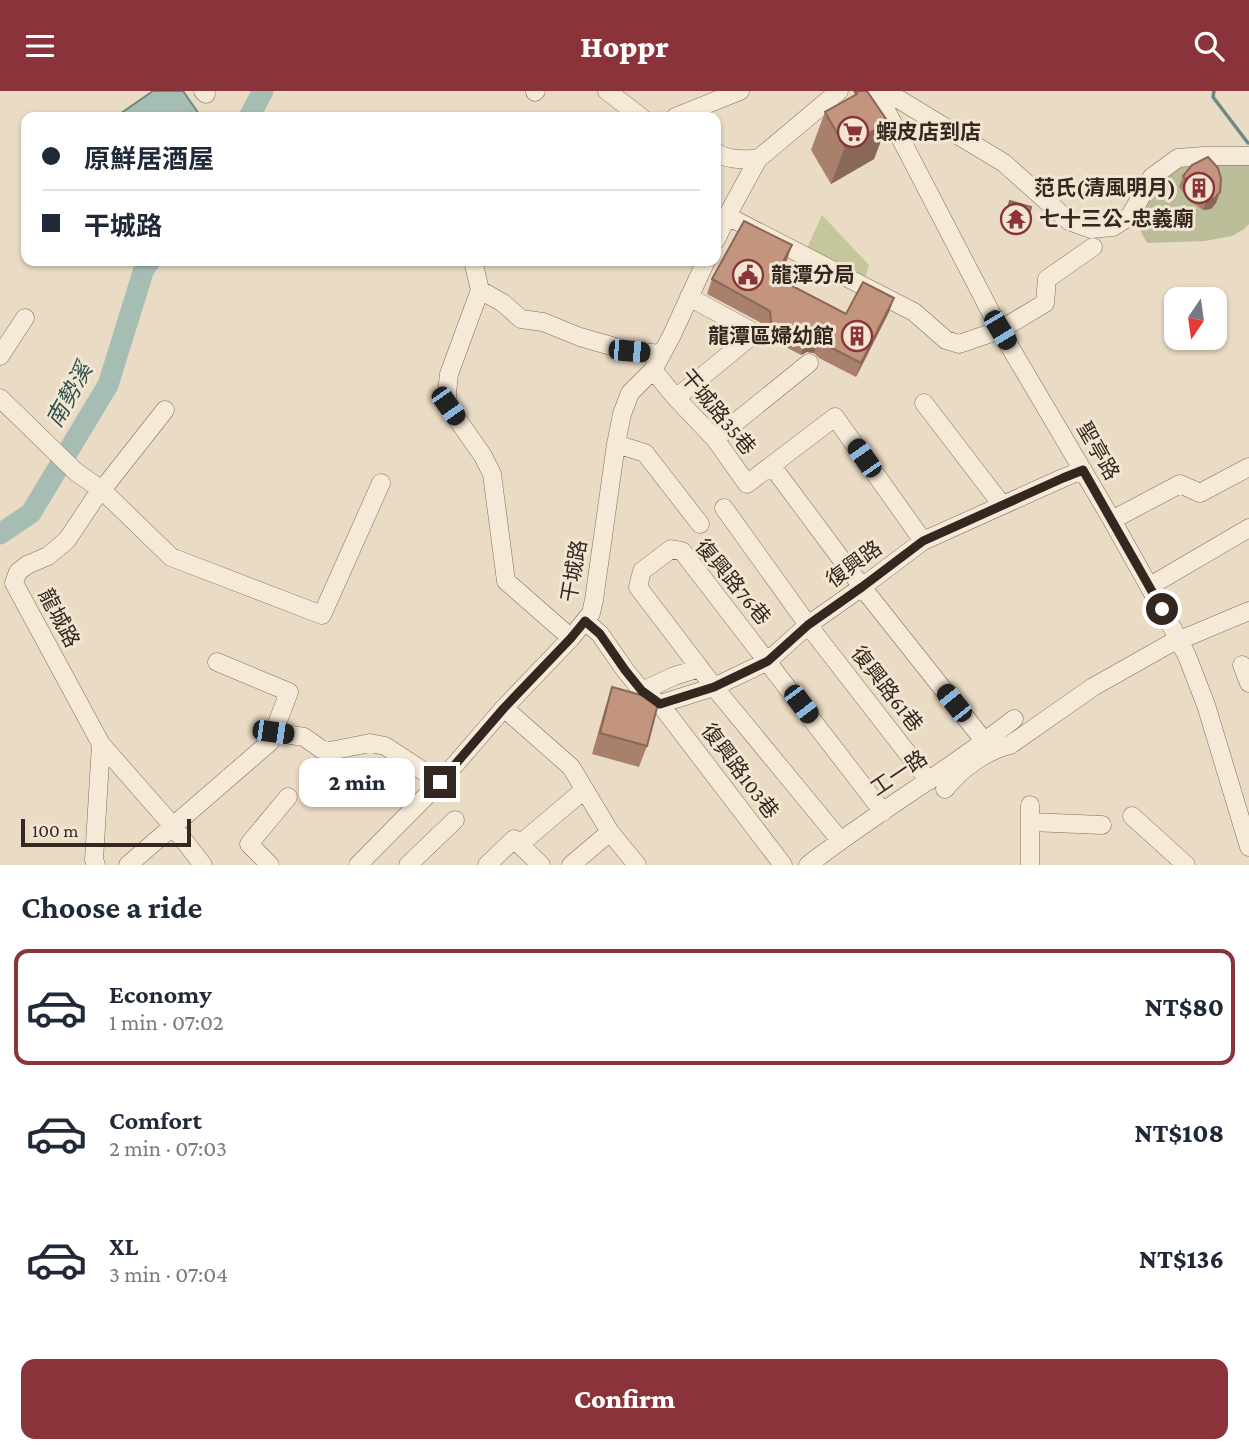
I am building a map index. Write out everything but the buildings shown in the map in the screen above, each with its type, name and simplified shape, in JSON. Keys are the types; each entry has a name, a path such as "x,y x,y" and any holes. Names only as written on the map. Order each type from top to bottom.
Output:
{"street":[{"path":"607,91 634,112"},
{"path":"700,112 740,91"},
{"path":"721,229 758,159 839,91"},
{"path":"878,91 900,100 1004,163 1069,221 1091,229 1114,227 1130,216 1152,177 1178,158 1249,156"},
{"name":"聖亭路","path":"878,91 1000,330 1112,520 1178,639 1206,705 1249,847"},
{"path":"721,156 740,160 758,159"},
{"path":"727,216 914,311 946,340 959,344 1000,330 1045,303 1046,279 1093,247"},
{"path":"474,266 480,290 449,374 448,406 483,456 492,474 506,581 571,638"},
{"name":"干城路","path":"358,865 440,782 591,613 622,414 630,393 653,370 662,354 704,266"},
{"path":"480,290 503,303 521,319 543,322 580,337 629,351 662,354"},
{"path":"676,398 755,333 690,297"},
{"path":"0,356 25,318"},
{"path":"715,439 809,363"},
{"name":"干城路35巷","path":"653,370 715,439 747,484 772,466"},
{"path":"0,398 76,472 102,491 171,557 321,615 381,483"},
{"path":"924,403 1002,505"},
{"name":"龍城路","path":"164,410 95,498 67,540 47,556 18,572 14,583 101,744 173,825 203,865"},
{"path":"923,541 835,417 772,466 862,587 985,742"},
{"path":"616,445 645,453 700,523"},
{"path":"1112,520 1180,484 1200,493 1249,467"},
{"name":"復興路","path":"660,704 714,687 768,661 808,625 923,541 1083,470"},
{"name":"復興路61巷","path":"724,508 808,625 937,785"},
{"path":"1150,586 1249,528"},
{"name":"復興路76巷","path":"700,668 638,587 642,571 671,549 682,551 768,661"},
{"path":"937,785 997,748 1010,745 1093,687 1178,639 1249,611"},
{"name":"復興路103巷","path":"585,621 600,634 642,691 660,704 783,865"},
{"path":"768,661 883,811"},
{"path":"128,865 270,742 289,692 217,662"},
{"path":"1242,665 1249,683"},
{"path":"642,691 674,676 700,668 840,840"},
{"path":"504,708 571,767 610,832 637,865"},
{"name":"工一路","path":"808,865 883,811 937,785 1014,719"},
{"path":"273,732 304,737 321,749 330,751 370,743 385,746 440,782"},
{"path":"96,865 94,860 101,744"},
{"path":"487,865 584,790"},
{"path":"270,865 249,844 288,797"},
{"path":"1030,865 1030,813 1102,825"},
{"path":"1132,816 1186,865"},
{"path":"408,865 454,820"},
{"path":"571,865 610,832"},
{"path":"517,841 541,865"}],"green space":[{"path":"1249,161 1249,224 1244,229 1232,236 1205,241 1147,243 1140,230 1136,212 1164,174 1177,166"},
{"path":"822,215 869,265 865,278 807,248"}],"shaded area":[{"path":"153,91 183,91 198,112 123,112"}],"waterway":[{"name":"南勢溪","path":"252,112 263,91"},
{"path":"1214,91 1213,97 1248,143"},
{"name":"南勢溪","path":"0,534 31,513 108,385 146,266"}],"place":[{"name":"蝦皮店到店","path":"853,132"},
{"name":"范氏(清風明月)","path":"1199,188"},
{"name":"七十三公-忠義廟","path":"1016,219"},
{"name":"龍潭分局","path":"748,275"},
{"name":"龍潭區婦幼館","path":"857,336"}],"route":[{"path":"440,782 585,621 600,634 642,691 660,704 714,687 768,661 808,625 923,541 1083,470 1162,609"}]}
